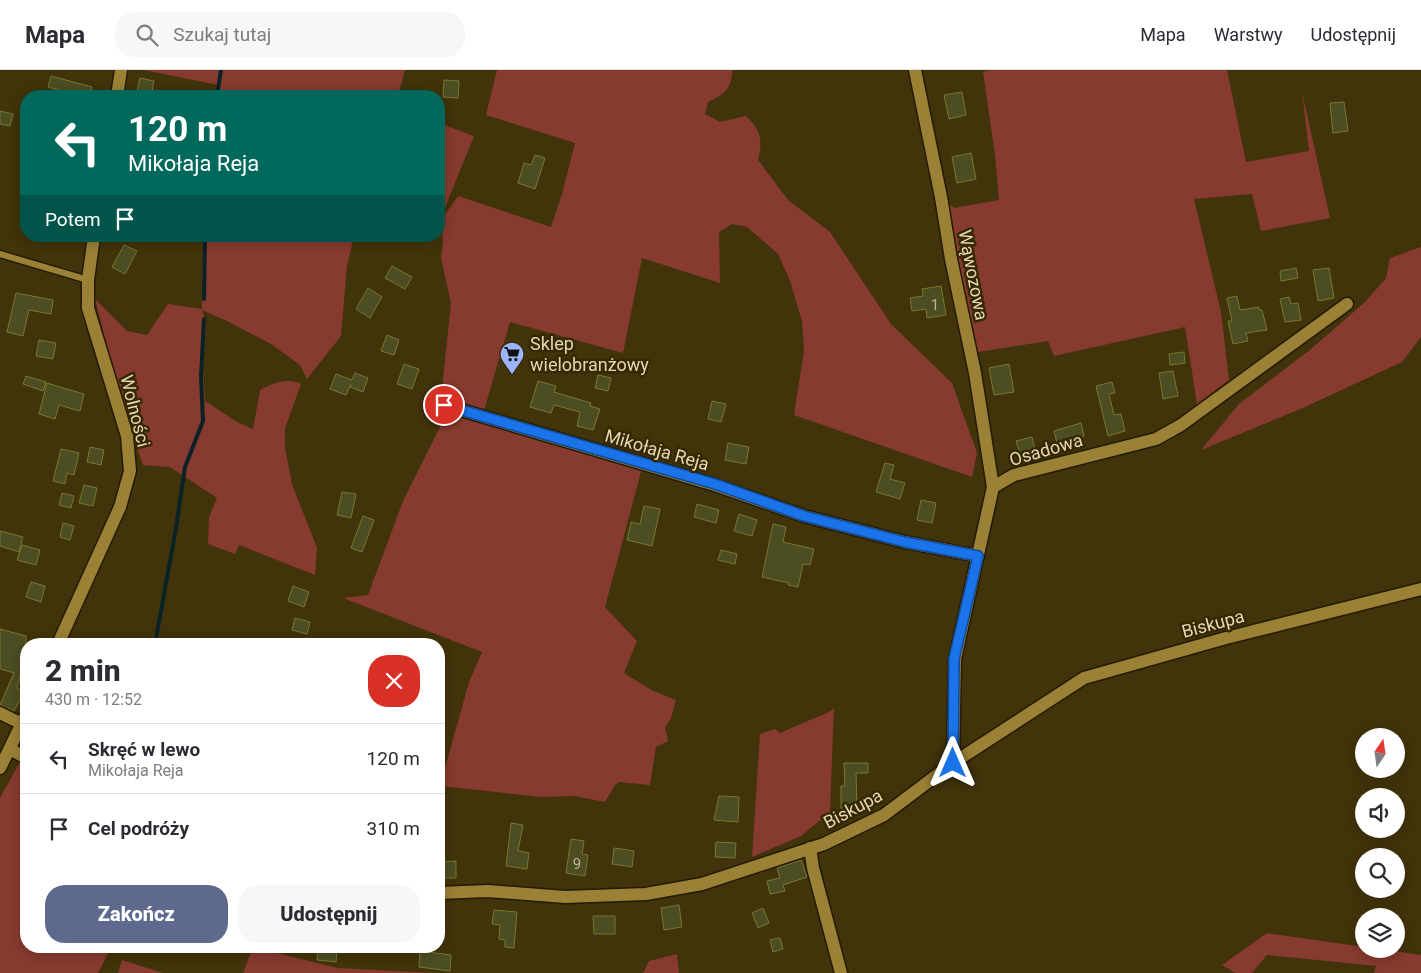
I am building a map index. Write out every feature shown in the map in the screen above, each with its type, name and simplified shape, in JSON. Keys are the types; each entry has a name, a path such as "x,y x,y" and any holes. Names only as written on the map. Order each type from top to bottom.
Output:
{"street":[{"path":"118,90 121,70"},
{"name":"Wąwozowa","path":"915,70 975,373 993,486"},
{"name":"Wolności","path":"61,638 120,507 130,471 127,436 88,308 88,280 93,242"},
{"name":"Osadowa","path":"953,763 954,659 993,486 1014,475 1156,439 1181,425 1347,304"},
{"name":"Mikołaja Reja","path":"444,405 715,484 804,516 905,542 978,556"},
{"name":"Biskupa","path":"445,893 488,891 565,897 646,894 702,884 824,844 884,815 953,763 1084,678 1226,638 1421,589"},
{"path":"0,713 20,719"},
{"path":"0,768 20,728"},
{"path":"10,749 20,755"},
{"path":"810,848 813,868 841,973"}],"lane":[{"path":"0,254 88,280"}],"shaded area":[{"path":"144,70 405,70 400,90 217,90 218,85"},
{"path":"497,70 732,70 729,86 723,93 708,102 705,114 720,122 746,116 751,121 758,131 760,141 758,160 788,200 830,232 891,324 952,383 977,453 972,477 794,415 804,351 802,321 790,281 778,254 747,227 732,224 719,232 720,283 642,258 623,353 510,322 484,410 451,403 442,389 451,303 441,258 443,242 445,242 445,215 458,196 551,227 562,194 575,143 486,115"},
{"path":"991,70 1227,70 1246,162 1309,151 1302,92 1330,218 1261,231 1252,194 1194,199 1221,312 1229,380 1197,404 1185,327 1054,356 1048,341 978,352 941,197 954,208 999,200 995,155 983,72"},
{"path":"445,125 474,136 445,208"},
{"path":"203,242 353,242 347,266 341,336 307,379 300,365 271,344 202,310 206,321 203,367 205,401 237,422 253,429 260,390 275,383 285,381 301,384 285,428 285,448 292,484 317,548 315,575 239,545 235,554 208,544 209,517 217,498 170,467 143,465 122,406 95,299 127,331 147,335 168,304 202,309"},
{"path":"1421,247 1421,337 1402,362 1305,407 1201,450 1239,404 1311,349 1365,302 1386,278 1390,258"},
{"path":"440,409 642,468 605,607 637,641 624,673 651,690 676,700 671,718 665,728 668,741 656,747 650,785 619,782 615,785 605,802 574,796 541,797 445,787 445,768 469,682 482,652 343,598 368,595 403,501 443,421"},
{"path":"834,708 830,812 801,836 752,857 760,734 775,729 780,733"},
{"path":"20,762 20,953 108,953 98,973 0,973 0,798"},
{"path":"1267,933 1355,946 1355,958 1405,958 1405,953 1421,955 1421,973 1374,973 1376,966 1267,955 1252,973 1235,973 1222,965"},
{"path":"251,953 277,953 337,968 434,973 243,973"},
{"path":"677,954 679,973 643,973 649,961"},
{"path":"122,960 163,973 118,973"}],"building":[{"path":"51,76 92,87 91,90 59,90 48,87"},
{"path":"140,78 154,81 152,90 137,90"},
{"path":"444,80 459,81 458,98 445,97 445,90 443,90"},
{"path":"962,92 966,115 949,119 944,95"},
{"path":"1344,102 1348,131 1333,133 1330,103"},
{"path":"0,111 13,114 10,126 0,124"},
{"path":"971,153 976,179 957,183 952,157"},
{"path":"535,155 545,158 535,189 518,183 524,163 531,165"},
{"path":"124,245 137,251 125,274 112,267"},
{"path":"392,266 412,277 405,289 385,278"},
{"path":"1296,268 1298,278 1281,281 1280,271"},
{"path":"1329,268 1334,298 1318,301 1313,270"},
{"path":"941,286 946,315 927,318 926,309 912,311 910,298 923,296 922,289"},
{"path":"368,288 382,297 370,318 356,309"},
{"path":"16,293 53,300 51,314 29,310 23,336 7,332"},
{"path":"1237,296 1240,310 1259,307 1259,310 1262,310 1267,330 1246,333 1248,341 1233,344 1228,321 1232,321 1227,298"},
{"path":"1289,297 1291,304 1298,303 1301,320 1285,322 1280,299"},
{"path":"387,335 399,340 394,355 381,351"},
{"path":"39,340 56,343 53,359 36,356"},
{"path":"1184,352 1185,363 1170,365 1169,354"},
{"path":"404,364 419,369 412,389 397,384"},
{"path":"1009,364 1014,392 994,395 989,368"},
{"path":"1173,371 1178,396 1163,399 1159,373"},
{"path":"355,373 368,378 363,392 350,387 351,384 346,395 330,389 336,374 352,380"},
{"path":"598,375 611,378 608,391 595,388"},
{"path":"26,376 46,382 43,391 23,384"},
{"path":"538,381 556,386 554,392 591,403 590,406 600,409 593,430 577,426 580,412 554,405 551,413 530,407"},
{"path":"1112,382 1115,393 1109,394 1114,415 1121,414 1125,431 1108,436 1096,386"},
{"path":"47,383 84,394 80,411 59,405 55,419 39,414"},
{"path":"712,401 726,404 721,422 708,419"},
{"path":"1081,423 1084,436 1057,443 1054,431"},
{"path":"1032,437 1036,453 1021,457 1016,441"},
{"path":"728,443 749,447 746,464 725,460"},
{"path":"90,447 104,450 101,465 87,462"},
{"path":"61,449 79,453 74,475 67,473 65,484 53,481"},
{"path":"885,463 894,465 890,479 905,483 900,499 876,492"},
{"path":"84,485 97,488 93,506 79,503"},
{"path":"342,492 356,494 351,518 337,515"},
{"path":"62,493 74,496 71,508 59,505"},
{"path":"921,500 936,503 932,523 917,520"},
{"path":"697,504 719,510 716,523 694,517"},
{"path":"644,506 660,509 652,546 627,540 631,522 640,524"},
{"path":"739,514 757,520 752,536 734,531"},
{"path":"363,516 374,520 362,552 351,548"},
{"path":"63,523 74,526 70,540 60,537"},
{"path":"773,524 786,527 783,542 814,549 810,565 803,564 798,587 762,577"},
{"path":"0,531 23,537 19,552 0,546"},
{"path":"22,545 40,550 36,565 17,560"},
{"path":"721,550 737,554 735,564 718,560"},
{"path":"31,582 45,586 41,602 26,597"},
{"path":"293,586 309,592 304,607 288,601"},
{"path":"295,618 310,622 307,634 292,630"},
{"path":"0,629 26,636 26,638 20,638 20,677 17,688 20,690 20,700 14,711 0,705 14,673 0,669"},
{"path":"844,763 868,763 868,773 856,773 857,809 841,809 841,786 845,786"},
{"path":"719,796 739,797 738,822 714,820"},
{"path":"511,823 523,825 518,851 529,853 527,869 506,866"},
{"path":"571,839 584,841 582,854 588,855 585,876 566,873"},
{"path":"716,842 736,843 735,858 715,857"},
{"path":"614,848 634,851 632,867 612,864"},
{"path":"801,860 807,877 783,885 785,891 770,894 767,881 780,878 777,868"},
{"path":"456,861 456,878 445,878 445,862"},
{"path":"679,905 682,927 664,930 661,908"},
{"path":"763,908 769,923 758,928 752,913"},
{"path":"494,910 517,912 514,948 505,947 505,940 499,939 500,925 492,924"},
{"path":"593,916 615,916 615,934 594,934"},
{"path":"780,938 783,949 773,952 770,940"},
{"path":"318,953 337,953 336,962 317,960"},
{"path":"420,953 451,955 450,971 419,967"}],"waterway":[{"path":"218,90 221,70"},
{"path":"204,299 205,242"},
{"path":"156,638 185,467 203,421 201,377 204,319"}],"place":[{"name":"Sklep wielobranżowy","path":"512,375"}],"route":[{"path":"444,405 715,484 804,516 905,542 978,556 954,659 953,763"}]}
